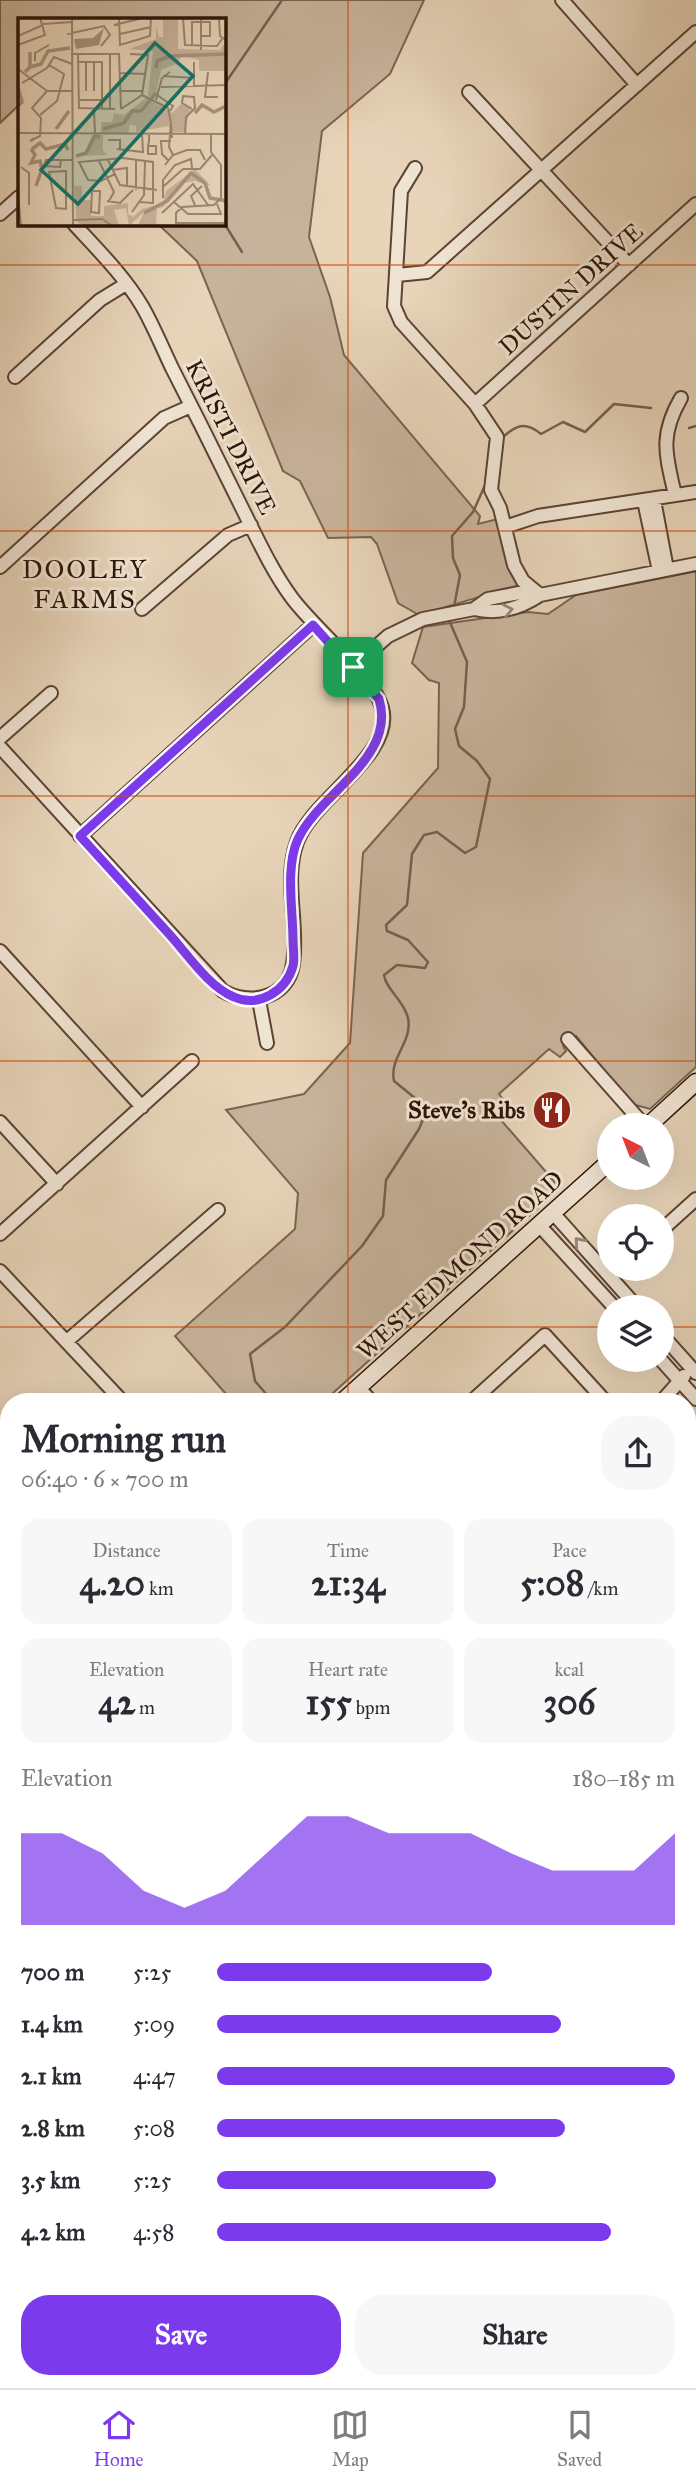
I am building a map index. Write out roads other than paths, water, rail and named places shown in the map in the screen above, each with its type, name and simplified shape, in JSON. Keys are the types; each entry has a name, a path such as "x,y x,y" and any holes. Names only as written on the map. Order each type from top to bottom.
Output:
{"main road":[{"path":"661,1113 696,1083"},
{"name":"WEST EDMOND ROAD","path":"352,1393 597,1173"}],"street":[{"path":"562,0 637,85"},
{"path":"397,275 427,272 696,33"},
{"path":"469,92 629,265"},
{"path":"415,168 401,191 394,306 401,322 475,404 496,437 491,490 505,527 514,565 523,581 540,595"},
{"path":"0,214 18,198"},
{"name":"DUSTIN DRIVE","path":"475,404 696,204"},
{"name":"KRISTI DRIVE","path":"76,226 142,306 277,575 313,625 379,699 383,712 380,738 321,806 297,842 292,877 293,966 275,993 259,1000"},
{"path":"15,377 100,300 126,284"},
{"path":"675,495 665,439 669,419 681,398"},
{"path":"0,567 164,418 191,406"},
{"path":"505,527 538,516 696,492"},
{"path":"649,501 663,570"},
{"path":"142,609 228,535 251,525"},
{"path":"353,667 388,636 405,626 423,619 474,609 488,599 519,593 540,595 696,564"},
{"path":"80,836 313,625"},
{"path":"0,738 51,693"},
{"path":"0,747 223,991 236,999 259,1000 267,1043"},
{"path":"0,951 142,1107"},
{"path":"568,1039 636,1113"},
{"path":"0,1234 192,1061"},
{"path":"0,1122 57,1184"},
{"path":"674,1219 696,1199"},
{"path":"67,1341 218,1210"},
{"path":"553,1213 626,1295"},
{"path":"540,1225 603,1295"},
{"path":"0,1271 115,1393"},
{"path":"481,1393 545,1335 598,1393"},
{"path":"669,1393 694,1368 674,1347"},
{"path":"672,1372 691,1393"},
{"path":"358,1387 364,1393"}],"waterway":[{"path":"226,82 282,0"},
{"path":"226,226 242,252"},
{"path":"502,438 521,426 530,427 541,434 563,422 585,432 614,404 651,408"},
{"path":"689,428 696,426"},
{"path":"454,607 460,575 453,558 452,536 473,512 486,483"},
{"path":"265,1393 255,1381 250,1354 285,1327 362,1246 383,1216 386,1180 424,1117 421,1103 394,1081 395,1064 409,1027 406,1012 388,986 384,975 397,965 425,968 428,962 408,940 387,931 386,925 407,905 412,854 424,835 437,832 465,853 476,847 490,779 477,761 459,746 455,729 464,707 467,662 449,620"}],"place":[{"name":"Steve's Ribs","path":"552,1110"}],"district":[{"name":"DOOLEY FARMS","path":"85,584"}]}
